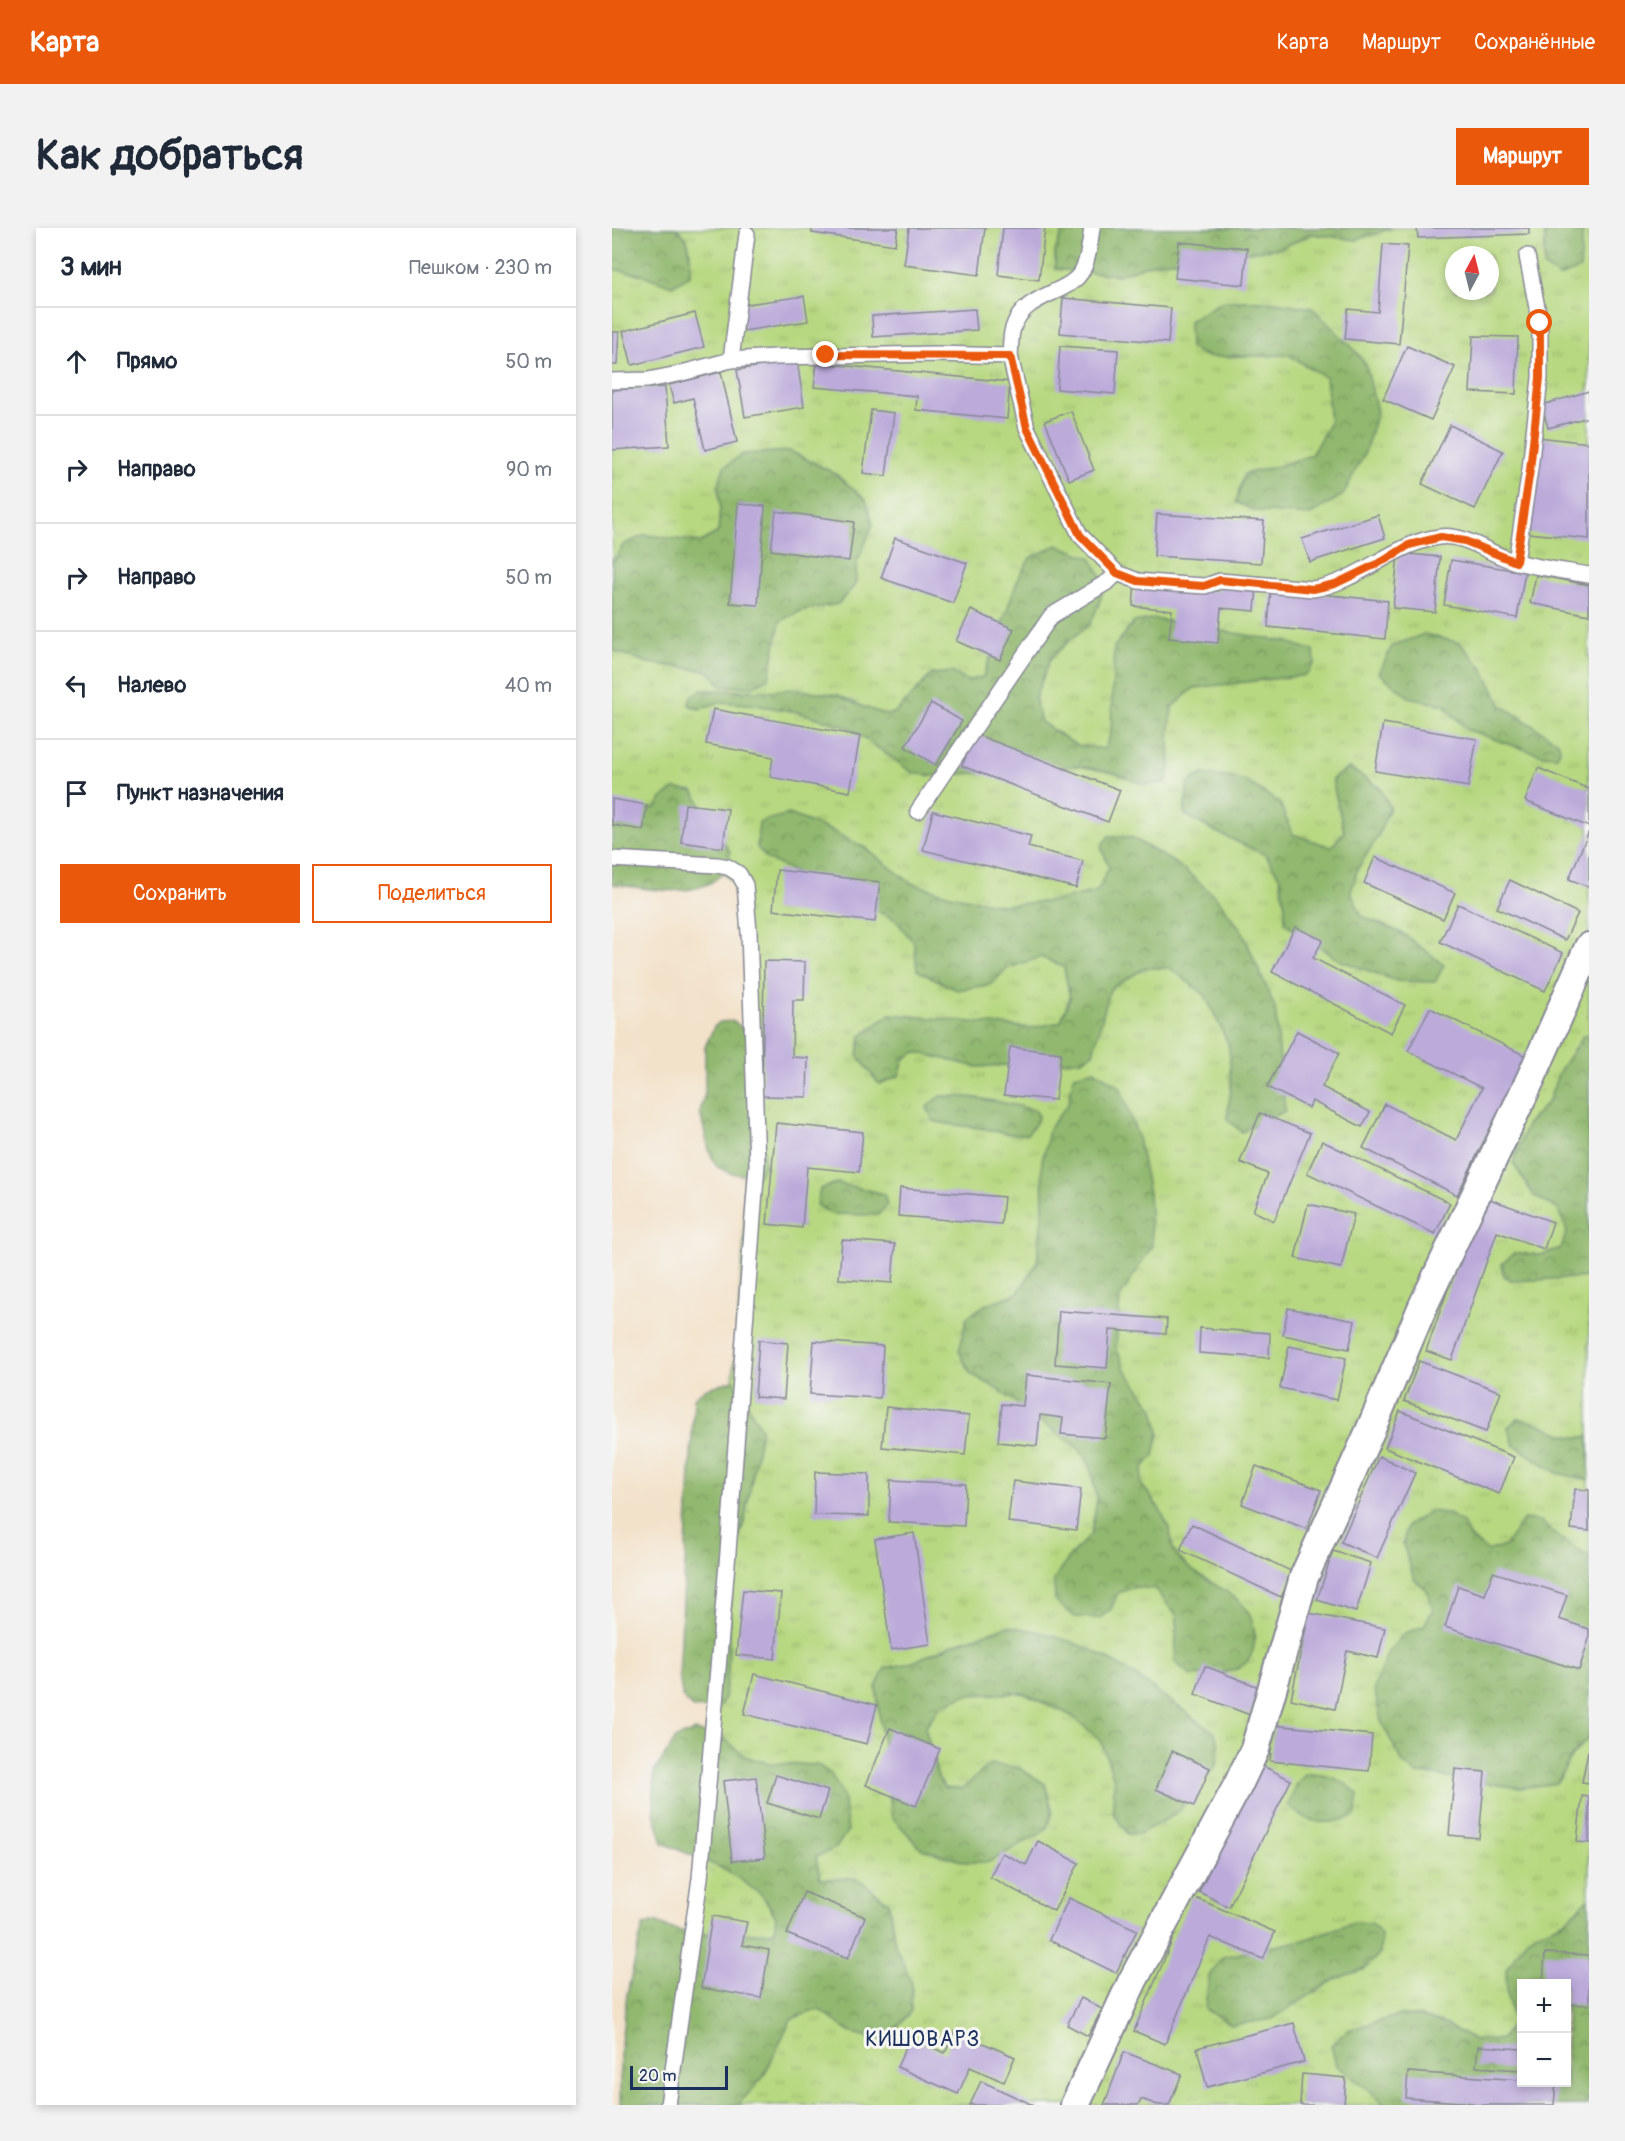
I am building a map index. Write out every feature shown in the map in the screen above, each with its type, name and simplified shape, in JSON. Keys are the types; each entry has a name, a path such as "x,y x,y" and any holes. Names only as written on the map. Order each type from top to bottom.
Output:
{"street":[{"path":"1075,2105 1133,1980 1233,1795 1255,1749 1304,1577 1423,1306 1531,1078 1589,947"}],"lane":[{"path":"1092,228 1083,270 1067,285 1038,298 1021,313 1013,328 1010,356 1027,428 1080,535 1117,573 1138,581 1173,584 1204,586 1220,580 1313,589 1335,584 1385,560 1409,545 1441,537 1465,541 1516,562 1589,575"},
{"path":"731,360 747,234"},
{"path":"1516,562 1530,470 1540,378 1540,323 1527,256"},
{"path":"612,381 648,380 731,360 826,355 1010,356"},
{"path":"918,812 1051,616 1117,573"},
{"path":"612,859 728,867 739,874 745,885 748,932 757,1164 728,1552 700,1878 668,2105"}],"green space":[{"path":"612,228 1589,228 1589,2105 662,2105 696,1871 744,1237 745,932 740,890 718,868 612,856"},
{"path":"612,228 674,228 685,236 689,248 690,275 672,286 643,275 612,269"},
{"path":"1064,228 1393,228 1356,240 1312,234 1281,248 1154,263 1118,275 1055,269 1055,251"},
{"path":"1545,228 1583,228 1580,269 1559,277 1544,267"},
{"path":"1223,301 1268,301 1312,308 1355,350 1366,365 1377,412 1365,452 1343,495 1310,515 1255,511 1236,502 1244,474 1279,466 1311,455 1330,423 1326,378 1289,355 1207,357 1190,348 1189,321"},
{"path":"790,451 834,473 866,500 873,524 857,563 855,585 838,604 803,610 780,621 769,678 751,687 721,686 709,671 648,663 612,650 612,562 624,544 645,535 701,542 718,532 720,506 718,486 724,467 743,454"},
{"path":"1057,545 1091,558 1105,583 1090,624 1050,659 1035,699 1041,722 1076,745 1104,749 1111,733 1114,647 1134,622 1154,619 1287,642 1314,651 1315,663 1306,675 1194,688 1172,707 1169,738 1170,770 1166,783 1143,784 1114,773 1079,766 932,776 913,773 850,728 798,712 720,702 699,709 689,705 691,696 702,690 794,689 838,695 887,715 896,712 932,674 952,672 967,681 983,677 1018,579 1030,558"},
{"path":"1424,634 1460,643 1483,669 1501,705 1558,742 1560,750 1557,756 1543,755 1466,729 1444,705 1409,697 1379,673 1392,646"},
{"path":"1349,768 1380,788 1390,807 1377,838 1358,868 1351,891 1361,916 1402,933 1444,965 1435,982 1397,981 1339,960 1285,923 1280,878 1266,855 1184,814 1188,783 1203,774 1244,780 1280,803 1292,834 1331,847 1344,832 1332,779"},
{"path":"675,789 693,791 730,852 724,869 714,881 682,890 612,884 612,811 656,808 663,797"},
{"path":"789,814 832,831 865,848 911,883 950,895 1001,905 1055,901 1097,891 1109,867 1101,846 1109,836 1133,838 1180,866 1216,897 1242,931 1275,1008 1285,1111 1242,1132 1227,1119 1231,1088 1229,1045 1205,995 1170,968 1145,968 1110,989 1093,1053 1082,1060 977,1067 916,1052 904,1059 899,1076 879,1084 858,1056 861,1036 890,1014 1032,1028 1060,1022 1070,998 1064,967 1041,957 1006,969 992,984 957,990 917,970 914,943 896,920 767,859 757,847 759,822"},
{"path":"734,1021 751,1037 765,1166 756,1177 730,1173 716,1166 709,1150 700,1112 705,1092 705,1047 714,1027 720,1022"},
{"path":"1589,1035 1589,1277 1514,1281 1504,1277 1502,1264 1514,1253 1541,1255 1561,1248 1567,1231 1558,1209 1534,1196 1513,1163 1527,1124 1548,1102 1560,1070 1583,1036"},
{"path":"1094,1070 1120,1087 1137,1134 1149,1193 1152,1246 1120,1297 1116,1347 1125,1369 1154,1409 1159,1432 1154,1456 1143,1467 1141,1484 1164,1518 1170,1531 1175,1553 1199,1575 1239,1601 1248,1612 1254,1626 1254,1645 1246,1663 1231,1671 1191,1676 1175,1662 1177,1616 1155,1589 1135,1587 1118,1593 1111,1609 1100,1618 1075,1617 1055,1601 1054,1580 1070,1556 1091,1534 1097,1500 1090,1465 1079,1449 996,1388 971,1374 959,1351 967,1317 985,1305 1018,1293 1037,1263 1043,1209 1042,1161 1050,1127 1068,1104 1074,1075"},
{"path":"941,1096 1000,1102 1035,1110 1039,1116 1027,1134 946,1124 933,1121 927,1107"},
{"path":"837,1183 884,1194 887,1205 878,1215 831,1214 817,1205 820,1189"},
{"path":"734,1380 761,1429 744,1523 732,1560 728,1673 724,1698 719,1709 693,1708 683,1698 679,1676 694,1398 705,1389"},
{"path":"1518,1418 1571,1437 1589,1436 1589,1480 1557,1473 1514,1445 1508,1427"},
{"path":"1430,1511 1447,1513 1463,1523 1469,1536 1487,1551 1505,1546 1524,1519 1540,1521 1556,1535 1589,1557 1589,1737 1571,1757 1557,1783 1520,1788 1416,1774 1402,1762 1381,1721 1374,1688 1388,1652 1403,1634 1424,1626 1433,1609 1427,1590 1414,1579 1403,1544 1407,1526"},
{"path":"1008,1626 1050,1635 1107,1658 1214,1732 1219,1744 1217,1764 1176,1814 1139,1834 1128,1834 1113,1813 1114,1779 1101,1741 1072,1716 1023,1693 965,1695 940,1706 925,1727 938,1777 944,1787 962,1789 990,1764 1019,1768 1045,1784 1053,1813 1045,1831 989,1862 965,1862 922,1849 892,1817 876,1687 885,1668 910,1663 959,1642"},
{"path":"695,1731 724,1738 744,1756 768,1763 818,1765 831,1774 843,1796 848,1830 836,1848 816,1857 820,1879 857,1878 889,1903 895,1945 912,1983 911,2011 885,2041 849,2032 819,2009 791,2019 764,2076 738,2105 620,2105 620,2051 627,1994 643,1926 655,1922 680,1931 713,1934 774,1931 776,1917 762,1895 726,1870 663,1843 654,1813 654,1772 676,1738"},
{"path":"1306,1774 1335,1778 1358,1794 1355,1816 1336,1821 1319,1822 1311,1821 1296,1812 1288,1805 1297,1783"},
{"path":"1589,1899 1589,2095 1585,2105 1384,2105 1373,2093 1336,2065 1331,2045 1348,2030 1400,2015 1419,2016 1447,2025 1474,2040 1502,2039 1514,2021 1507,1996 1506,1969 1528,1937 1565,1921"},
{"path":"1354,1922 1371,1923 1381,1934 1380,1953 1365,1969 1337,1978 1272,2019 1232,2025 1205,2009 1209,1976 1223,1957 1304,1940"}],"building":[{"path":"812,228 898,228 895,245 812,233"},
{"path":"909,228 985,228 979,275 904,265"},
{"path":"1003,228 1045,228 1039,280 998,275"},
{"path":"1417,228 1529,228 1529,234 1418,238"},
{"path":"1179,242 1247,248 1244,285 1175,278"},
{"path":"1383,244 1408,246 1399,344 1345,339 1348,309 1378,312"},
{"path":"804,296 808,321 744,331 740,305"},
{"path":"1063,298 1171,308 1168,343 1060,333"},
{"path":"975,309 977,330 873,337 872,316"},
{"path":"695,313 704,347 632,365 623,331"},
{"path":"612,332 619,332 617,365 612,365"},
{"path":"1473,336 1518,337 1516,394 1470,392"},
{"path":"1060,346 1118,350 1115,394 1057,389"},
{"path":"1407,346 1455,367 1431,420 1383,399"},
{"path":"797,360 804,407 745,417 737,370"},
{"path":"817,363 1010,382 1007,419 916,410 917,396 814,387"},
{"path":"721,372 737,442 705,450 693,398 674,403 669,385"},
{"path":"665,387 669,446 612,450 612,390"},
{"path":"1589,391 1589,417 1548,428 1542,405"},
{"path":"871,410 894,413 886,476 863,473"},
{"path":"1071,411 1094,470 1069,480 1045,421"},
{"path":"1450,425 1503,451 1475,509 1422,484"},
{"path":"1538,437 1589,443 1589,539 1528,533"},
{"path":"738,504 765,506 758,605 730,603"},
{"path":"776,511 854,522 849,561 771,550"},
{"path":"1157,514 1264,521 1261,563 1154,556"},
{"path":"1378,515 1385,538 1310,562 1302,539"},
{"path":"895,538 967,563 953,603 881,578"},
{"path":"1398,553 1440,557 1435,612 1393,608"},
{"path":"1451,560 1525,572 1517,618 1444,605"},
{"path":"1536,575 1589,585 1589,615 1530,603"},
{"path":"1218,581 1257,585 1255,611 1221,608 1218,643 1169,638 1172,610 1133,606 1135,583 1218,591"},
{"path":"1271,589 1388,601 1385,639 1268,627"},
{"path":"971,610 1014,629 1000,660 956,641"},
{"path":"931,703 962,721 936,765 905,747"},
{"path":"713,709 860,736 850,792 770,777 773,757 706,744"},
{"path":"1383,723 1477,739 1468,787 1375,771"},
{"path":"975,734 1120,790 1108,822 962,766"},
{"path":"1538,768 1589,789 1589,827 1525,801"},
{"path":"612,799 647,805 643,830 612,825"},
{"path":"685,804 728,809 723,848 681,842"},
{"path":"933,811 1031,836 1028,847 1083,861 1076,888 923,850"},
{"path":"1589,831 1589,887 1569,879"},
{"path":"1375,857 1455,893 1443,919 1364,883"},
{"path":"777,870 880,882 875,922 773,910"},
{"path":"1510,880 1578,913 1565,940 1497,908"},
{"path":"1458,904 1563,953 1545,991 1440,942"},
{"path":"1295,927 1323,940 1313,958 1405,1005 1391,1033 1272,972"},
{"path":"764,961 805,962 804,1000 793,1000 792,1057 808,1058 807,1097 762,1096"},
{"path":"1430,1008 1526,1056 1457,1195 1363,1148 1385,1104 1456,1140 1482,1088 1408,1051"},
{"path":"1297,1031 1339,1053 1322,1087 1370,1112 1362,1127 1312,1101 1309,1108 1267,1087"},
{"path":"1010,1047 1061,1053 1055,1100 1004,1095"},
{"path":"1260,1113 1310,1133 1274,1221 1253,1211 1268,1174 1240,1162"},
{"path":"776,1123 863,1132 859,1172 807,1167 802,1228 767,1224"},
{"path":"1322,1141 1450,1203 1435,1234 1307,1173"},
{"path":"900,1188 1004,1197 1001,1224 898,1216"},
{"path":"1481,1196 1553,1222 1544,1249 1497,1232 1452,1360 1426,1351"},
{"path":"1308,1204 1354,1214 1341,1268 1295,1258"},
{"path":"842,1240 895,1244 892,1283 839,1279"},
{"path":"1288,1308 1355,1321 1349,1349 1283,1335"},
{"path":"1059,1311 1167,1319 1166,1334 1110,1330 1107,1368 1055,1364"},
{"path":"1200,1328 1270,1333 1269,1358 1199,1353"},
{"path":"759,1340 788,1343 784,1399 755,1397"},
{"path":"814,1341 883,1346 880,1398 810,1394"},
{"path":"1289,1346 1346,1358 1337,1400 1280,1388"},
{"path":"1419,1361 1501,1392 1486,1432 1404,1401"},
{"path":"1026,1375 1111,1384 1105,1438 1061,1434 1063,1418 1040,1415 1037,1446 998,1442 1002,1404 1023,1406"},
{"path":"886,1407 969,1416 965,1455 882,1447"},
{"path":"1400,1411 1514,1457 1499,1494 1385,1448"},
{"path":"1379,1456 1415,1473 1377,1558 1341,1542"},
{"path":"1256,1466 1321,1490 1307,1529 1242,1504"},
{"path":"815,1472 869,1474 869,1516 814,1515"},
{"path":"891,1480 966,1484 964,1526 889,1522"},
{"path":"1013,1481 1081,1489 1076,1530 1008,1522"},
{"path":"1575,1489 1589,1490 1589,1531 1571,1529"},
{"path":"1192,1524 1293,1572 1281,1597 1180,1550"},
{"path":"914,1533 930,1644 891,1650 875,1539"},
{"path":"1333,1551 1371,1563 1356,1612 1317,1600"},
{"path":"1493,1572 1567,1595 1559,1619 1589,1629 1589,1639 1579,1670 1445,1627 1458,1586 1485,1595"},
{"path":"743,1590 781,1593 775,1659 736,1655"},
{"path":"1309,1613 1385,1628 1378,1658 1347,1651 1335,1709 1291,1699"},
{"path":"1205,1666 1261,1688 1250,1715 1195,1694"},
{"path":"754,1674 877,1705 867,1744 744,1714"},
{"path":"1274,1725 1372,1735 1369,1771 1270,1761"},
{"path":"890,1728 940,1749 916,1806 866,1785"},
{"path":"1172,1751 1210,1768 1194,1806 1156,1789"},
{"path":"1589,1751 1589,1783 1582,1782"},
{"path":"1261,1765 1291,1780 1229,1907 1199,1892"},
{"path":"1455,1769 1485,1772 1479,1838 1449,1835"},
{"path":"776,1775 828,1791 819,1819 767,1803"},
{"path":"756,1777 765,1858 732,1861 723,1781"},
{"path":"1582,1796 1589,1797 1589,1843 1577,1842"},
{"path":"1038,1841 1079,1863 1054,1911 990,1877 1002,1853 1026,1865"},
{"path":"804,1892 865,1917 848,1958 787,1934"},
{"path":"1191,1896 1275,1932 1263,1959 1210,1937 1165,2044 1134,2031"},
{"path":"1069,1898 1137,1930 1116,1973 1049,1940"},
{"path":"712,1916 747,1922 742,1945 769,1950 761,1998 701,1988"},
{"path":"1545,1953 1589,1955 1589,2005 1571,2004 1571,1979 1543,1979"},
{"path":"1081,1998 1102,2009 1088,2036 1067,2025"},
{"path":"1294,2023 1304,2062 1207,2087 1197,2048"},
{"path":"955,2031 1015,2057 1004,2082 970,2067 958,2094 897,2067 910,2038 945,2053"},
{"path":"1478,2046 1517,2049 1517,2070 1476,2067"},
{"path":"1124,2052 1182,2074 1169,2105 1158,2105 1141,2099 1138,2105 1104,2105"},
{"path":"1408,2072 1517,2080 1517,2087 1556,2087 1554,2105 1473,2105 1473,2103 1406,2098"},
{"path":"1302,2074 1346,2078 1344,2105 1300,2105"},
{"path":"981,2081 1033,2105 970,2105"}],"district":[{"name":"КИШОВАРЗ","path":"923,2039"}],"route":[{"path":"826,355 1010,356 1027,428 1080,535 1117,573 1138,581 1173,584 1204,586 1220,580 1313,589 1335,584 1385,560 1409,545 1441,537 1465,541 1516,562 1530,470 1540,378 1540,323"}]}
